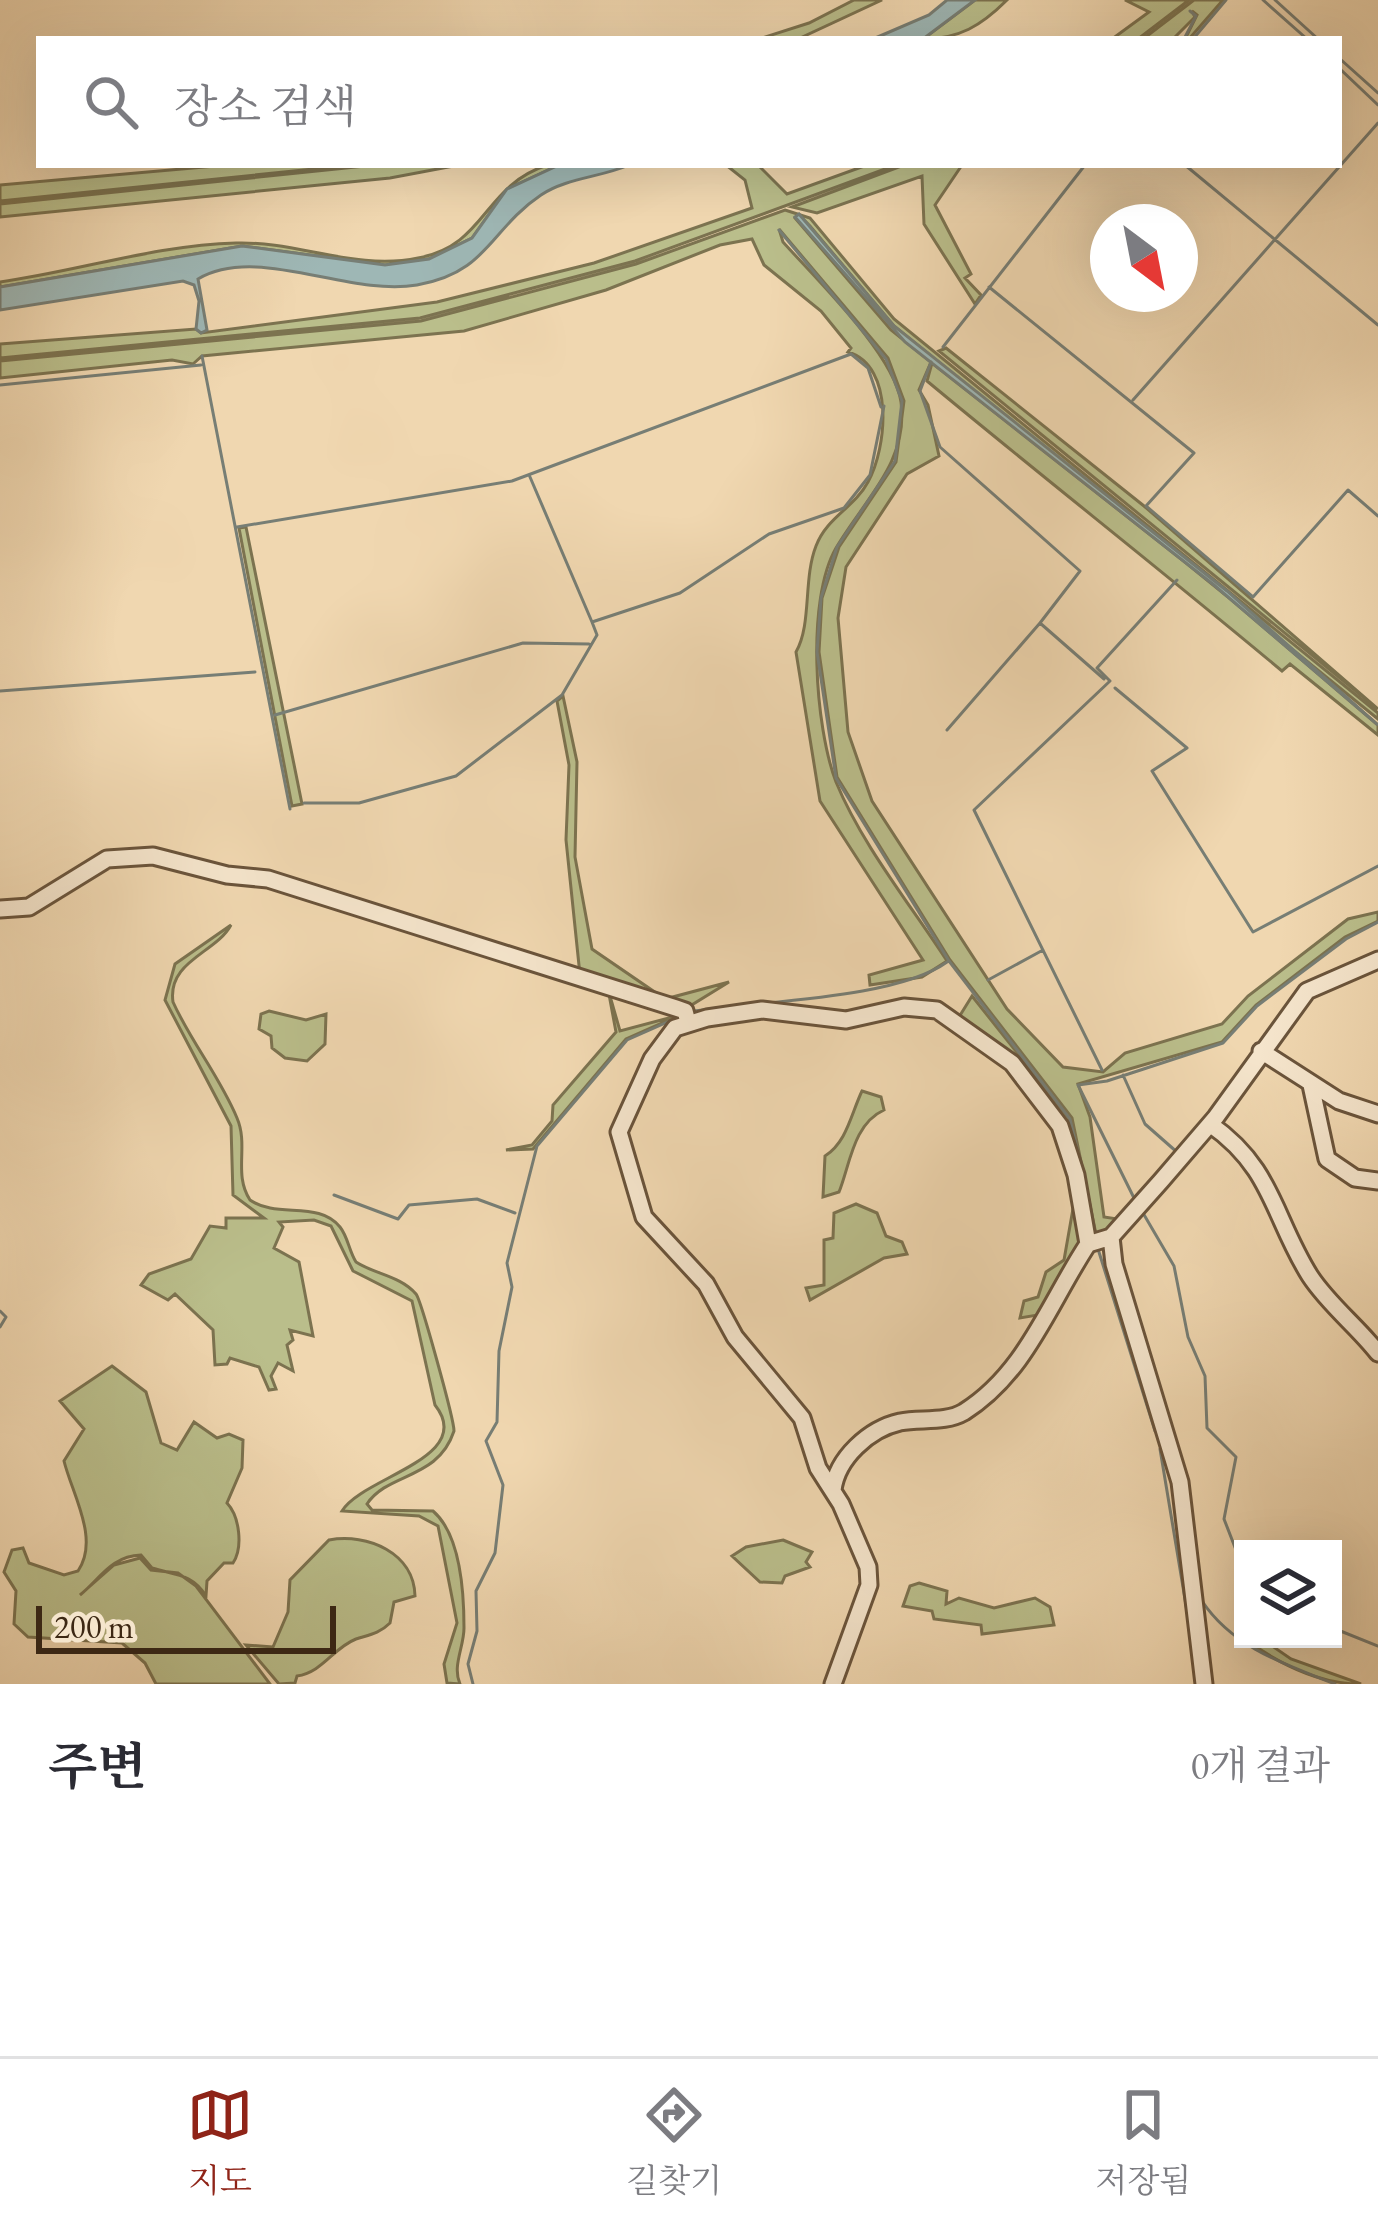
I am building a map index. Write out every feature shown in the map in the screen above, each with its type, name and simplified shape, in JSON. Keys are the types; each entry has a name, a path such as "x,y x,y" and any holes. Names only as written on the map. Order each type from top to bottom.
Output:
{"street":[{"path":"0,909 29,908 107,860 153,856 313,893 676,1008 685,1012 688,1022"},
{"path":"1088,1244 1112,1237 1210,1124 1313,986 1378,960"},
{"path":"833,1490 844,1461 872,1436 902,1422 957,1416 1018,1364 1088,1244 1076,1175 1060,1126 1012,1063 953,1017 924,1005 846,1020 761,1010 688,1022 664,1040 630,1100 620,1132 623,1157 648,1226 706,1284 735,1337 802,1418 818,1468 833,1490 870,1576 833,1684"},
{"path":"1261,1051 1311,1085 1378,1114"},
{"path":"1311,1085 1327,1159 1355,1178 1378,1181"},
{"path":"1210,1124 1245,1151 1276,1200 1310,1275 1378,1353"},
{"path":"1112,1237 1114,1264 1180,1482 1204,1684"}],"green space":[{"path":"854,0 882,0 804,36 768,36 809,23"},
{"path":"975,0 1007,0 969,29 951,36 927,36"},
{"path":"1125,0 1189,0 1142,36 1116,36 1149,12"},
{"path":"1194,0 1223,0 1192,36 1186,36 1197,15 1192,11 1195,17 1176,36 1147,36"},
{"path":"193,168 324,168 0,201 0,185"},
{"path":"346,168 443,168 390,178 0,217 0,204"},
{"path":"541,168 552,168 507,189"},
{"path":"730,168 761,168 787,194 859,168 888,168 635,261 420,318 0,358 0,344 196,329 201,333 437,302 594,263 752,208 745,180"},
{"path":"896,168 960,168 935,205 971,274 965,278 981,295 975,304 924,224 922,176 817,213 792,207"},
{"path":"507,190 472,238 429,259 385,265 242,246 0,287 0,282 206,245 281,246 372,261 418,258 458,241"},
{"path":"785,210 810,218 894,319 1378,713 1378,719 894,326 810,226 799,215 795,218 891,330 931,362 919,390 928,405 939,456 907,474 846,567 838,618 848,732 872,801 1007,1009 1063,1067 1103,1072 1125,1053 1222,1024 1248,996 1348,919 1378,912 1378,921 1345,937 1256,1005 1222,1042 1078,1084 1090,1117 1104,1217 1117,1219 1137,1205 1097,1239 1072,1118 950,960 837,777 819,652 822,598 839,547 896,462 899,437 882,480 836,548 827,571 820,599 817,630 819,698 829,758 847,805 947,961 922,977 870,985 869,975 923,960 820,801 796,652 816,546 827,527 862,491 875,467 882,430 880,390 874,373 848,352 851,348 821,311 764,265 752,239 720,245 606,290 464,331 202,356 193,364 172,360 0,378 0,361 421,321 636,264","holes":["779,229 888,358 904,401 902,420 901,402 884,362 852,318 783,242"]},
{"path":"946,348 1144,506 1378,709 939,351"},
{"path":"932,363 1214,585 1378,725 1378,735 1290,664 1282,671 927,381"},
{"path":"246,527 302,804 292,806 239,528"},
{"path":"563,696 577,762 575,857 592,949 665,999 729,982 685,1009 580,975 566,840 569,765 557,701"},
{"path":"231,925 177,977 173,1002 237,1118 242,1180 250,1200 331,1219 343,1231 356,1262 403,1283 419,1301 454,1431 437,1459 387,1486 367,1504 372,1510 433,1511 450,1534 463,1598 460,1684 447,1683 444,1664 457,1623 438,1526 419,1516 342,1511 353,1499 429,1453 441,1439 444,1423 435,1405 412,1301 353,1271 331,1226 314,1220 279,1222 283,1227 274,1248 299,1262 313,1336 290,1330 293,1340 287,1345 293,1371 278,1363 271,1376 276,1389 269,1390 259,1367 230,1358 227,1364 215,1365 213,1330 175,1294 168,1300 141,1285 149,1274 191,1259 210,1226 226,1228 226,1218 264,1218 233,1195 231,1126 165,1000 175,964"},
{"path":"608,989 620,1031 680,1015 626,1039 533,1149 506,1150 532,1145 552,1121 553,1105 616,1032"},
{"path":"972,996 1069,1118 1089,1219 1070,1161 1042,1106 1005,1057 959,1017"},
{"path":"269,1011 306,1020 326,1014 325,1044 307,1061 285,1058 272,1048 271,1036 259,1029 261,1014"},
{"path":"862,1091 881,1097 884,1110 859,1135 839,1192 823,1197 825,1156 843,1135"},
{"path":"1074,1203 1086,1243 1044,1314 1020,1318 1024,1301 1038,1297 1046,1272 1064,1260"},
{"path":"856,1204 877,1213 886,1236 902,1242 907,1254 884,1258 810,1300 806,1288 824,1285 824,1240 833,1238 834,1213"},
{"path":"112,1366 146,1392 161,1443 177,1450 194,1422 217,1438 229,1434 243,1440 242,1468 227,1503 237,1524 236,1557 207,1581 206,1596 195,1583 182,1576 196,1586 270,1684 156,1684 145,1663 122,1643 28,1637 14,1624 16,1591 4,1572 12,1550 23,1548 29,1563 64,1575 78,1571 84,1558 82,1516 64,1461 84,1429 60,1401","holes":["141,1555 152,1568 166,1572 151,1570 140,1558 114,1565 87,1589 114,1564 131,1556"]},
{"path":"329,1540 359,1540 386,1549 407,1568 415,1596 394,1602 390,1623 382,1630 348,1643 314,1670 297,1676 295,1683 279,1684 246,1645 273,1647 288,1612 290,1580"},
{"path":"783,1540 812,1552 806,1562 810,1567 785,1576 782,1583 760,1582 732,1556 746,1547"},
{"path":"919,1583 947,1591 946,1604 959,1598 994,1608 1035,1598 1050,1607 1054,1625 982,1634 981,1625 934,1619 932,1611 903,1606 910,1586"},
{"path":"1258,1648 1275,1648 1291,1659 1361,1684 1300,1671"}],"water":[{"path":"947,0 975,0 927,36 880,36 929,15"},
{"path":"552,168 620,168 541,195 459,271 417,285 362,284 275,269 222,270 198,279 207,330 201,333 196,329 199,301 194,285 183,281 0,310 0,287 242,246 385,265 429,259 472,238 507,189"},
{"path":"799,214 894,326 1227,591 1378,725 1214,585 905,342 795,217"}],"waterway":[{"path":"1196,36 1226,0"},
{"path":"1263,0 1304,36"},
{"path":"1275,0 1315,36"},
{"path":"1186,36 1196,16 1190,11"},
{"path":"1342,61 1378,93"},
{"path":"1342,71 1378,105"},
{"path":"1342,164 1378,123"},
{"path":"943,347 1083,168"},
{"path":"1189,168 1378,325"},
{"path":"1133,400 1338,168"},
{"path":"779,230 886,359 902,401 895,461 837,547 821,598 817,652 836,778 949,961 1070,1119 1082,1170"},
{"path":"989,287 1194,453 1146,506 1253,597 1348,490 1378,516"},
{"path":"237,527 512,481 851,354 868,368 881,407"},
{"path":"202,356 290,809"},
{"path":"931,362 920,391 940,447 1080,571 1040,623 1104,679"},
{"path":"0,385 201,365"},
{"path":"530,477 592,622 680,593 769,534 844,508 870,475 884,406"},
{"path":"1102,1070 974,810 1110,681 1097,668 1177,580"},
{"path":"304,803 359,803 456,776 562,695 597,635 592,622"},
{"path":"947,730 1040,623"},
{"path":"275,715 523,643 589,644"},
{"path":"0,691 255,672"},
{"path":"1115,688 1187,748 1152,771 1253,932 1378,866"},
{"path":"1135,1200 1078,1085 1107,1081 1223,1043 1257,1006 1346,939 1378,922"},
{"path":"988,980 1043,950"},
{"path":"694,1011 862,991 895,984 947,962"},
{"path":"473,1684 468,1664 477,1631 476,1591 495,1553 503,1485 486,1441 497,1422 499,1351 512,1287 507,1263 537,1146 627,1040 679,1017"},
{"path":"1123,1075 1145,1124 1178,1153"},
{"path":"334,1195 398,1219 409,1205 477,1199 515,1213"},
{"path":"1143,1213 1174,1266 1188,1337 1205,1376 1207,1428 1236,1457 1224,1519 1234,1545"},
{"path":"1098,1249 1155,1431"},
{"path":"0,1311 6,1317 0,1327"},
{"path":"1160,1449 1191,1635"},
{"path":"1202,1601 1245,1643 1335,1684"},
{"path":"1342,1632 1378,1646"}]}
